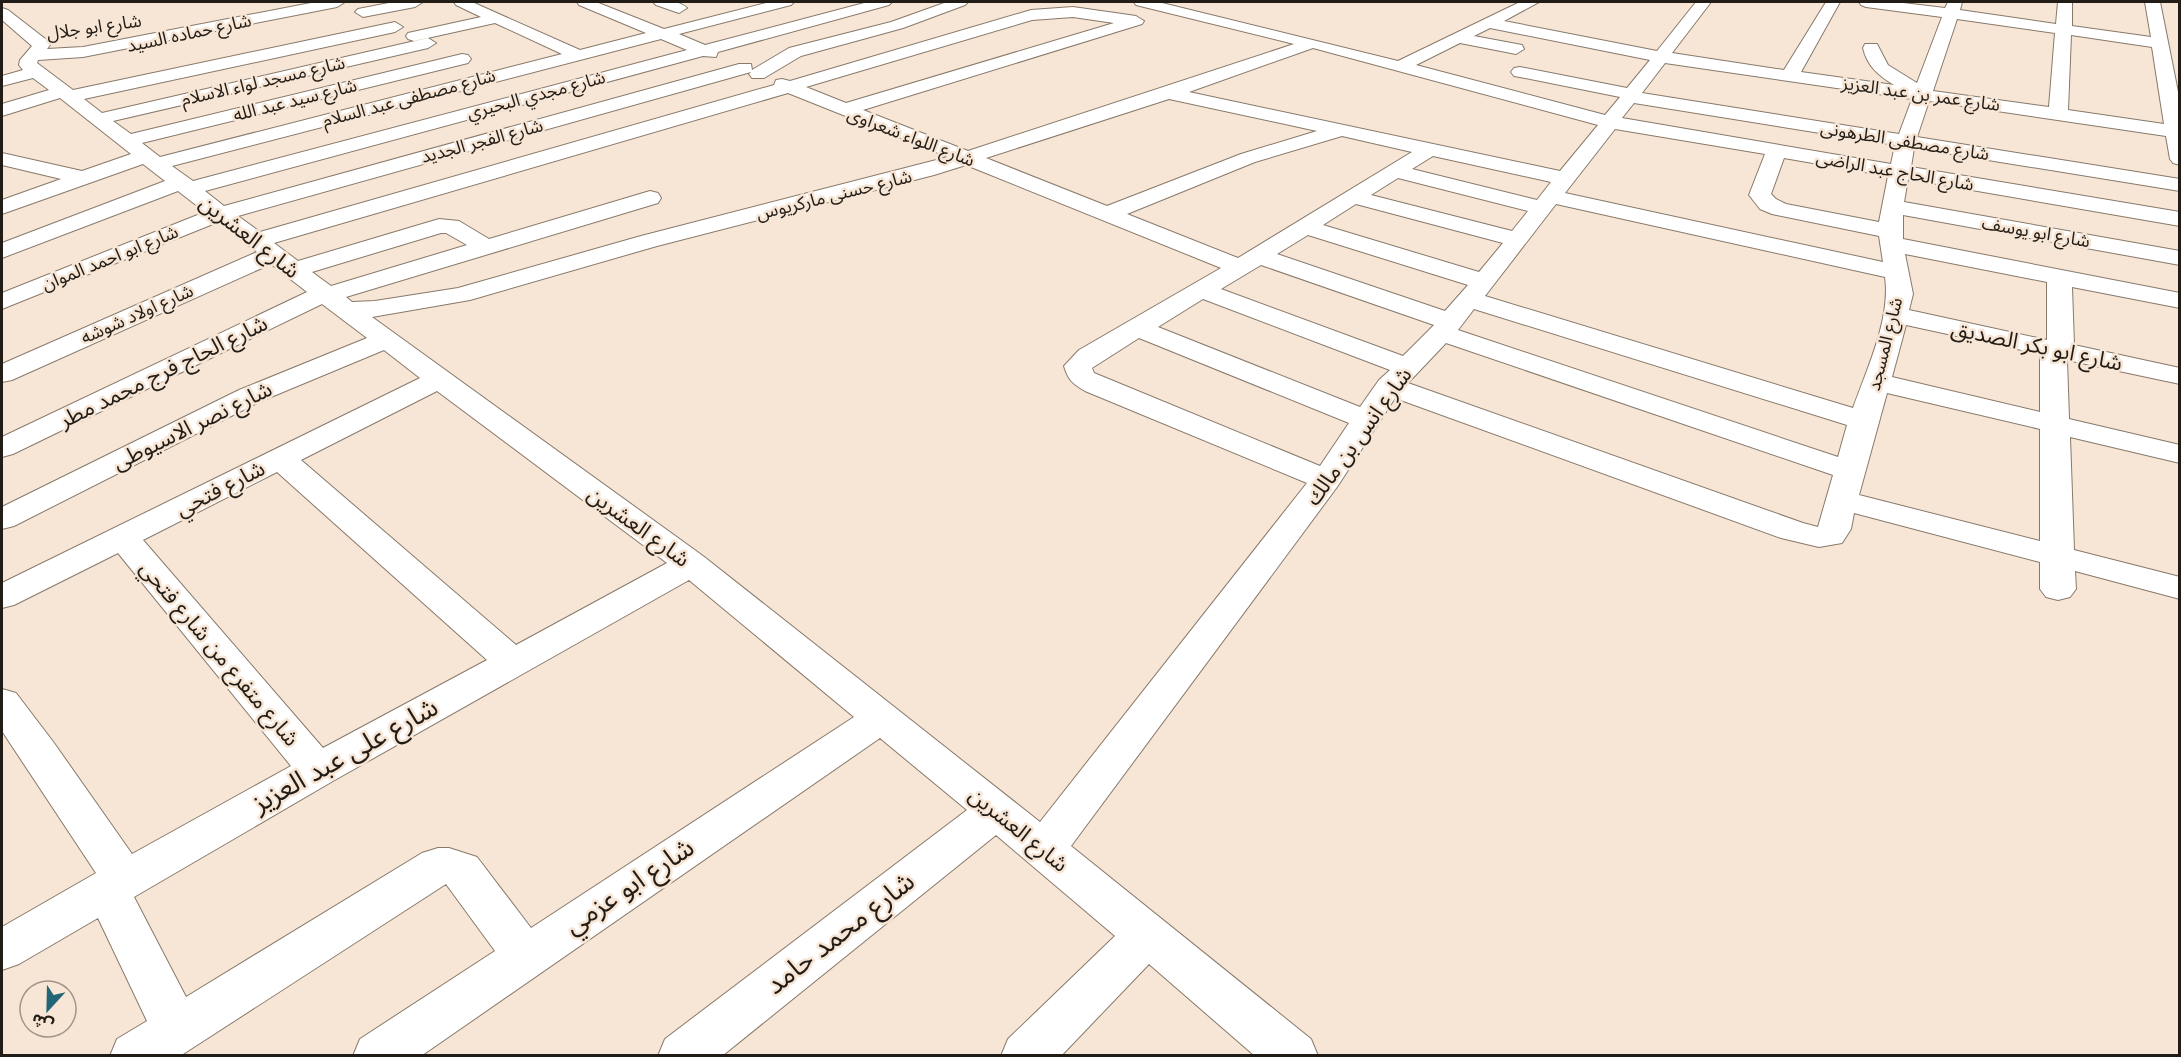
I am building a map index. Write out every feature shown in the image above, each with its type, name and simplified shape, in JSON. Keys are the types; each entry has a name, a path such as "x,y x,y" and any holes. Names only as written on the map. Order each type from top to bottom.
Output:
{"street":[{"path":"339,2 496,76"},
{"name":"شارع ابو جلال","path":"43,70 83,52 339,2"},
{"path":"346,20 415,2"},
{"path":"461,2 577,55"},
{"path":"661,2 679,8"},
{"name":"شارع مصطفى عبد السلام","path":"160,167 417,96 786,2"},
{"name":"شارع مجدي البحيري","path":"160,167 457,116 884,2"},
{"name":"شارع الفجر الجديد","path":"219,214 528,128 752,71 795,52 897,24 960,2"},
{"name":"شارع الحاج عبد الراضى","path":"1141,2 1312,43 1610,122 2180,219"},
{"path":"843,110 1136,21 1214,2"},
{"path":"1401,66 1531,2"},
{"name":"شارع انس بن مالك","path":"1044,849 1326,480 1399,376 1446,327 1519,240 1610,122 1639,78 1704,2"},
{"path":"1790,75 1833,2"},
{"path":"1866,2 1953,8 2161,46 2180,52"},
{"path":"2042,163 2044,138 2052,113 2065,2"},
{"path":"2153,2 2180,159"},
{"name":"شارع اللواء شعراوى","path":"595,3 843,110 1107,214 1446,327 1846,485 2057,556 2180,588"},
{"path":"631,19 696,3"},
{"name":"شارع المسجد","path":"1399,376 1781,527 1819,537 1830,536 1834,529 1863,420 1878,382 1900,294 1891,237 1892,206 1899,171 1906,141 1953,8"},
{"path":"274,255 572,151 1031,15 1056,12 1103,15 1136,21"},
{"name":"شارع العشرين","path":"2,14 43,70 99,118 332,300 690,564 997,810 1293,1056"},
{"path":"914,17 992,27"},
{"name":"شارع مسجد لواء الاسلام","path":"99,118 421,40 498,18"},
{"path":"1487,23 1639,78"},
{"path":"2,81 43,70 394,27"},
{"path":"778,30 821,44"},
{"path":"1458,38 1536,53"},
{"name":"شارع حسنى ماركريوس","path":"332,300 375,309 461,295 649,241 883,183 968,159 1312,43"},
{"path":"1871,48 1881,68 1923,94"},
{"name":"شارع سيد عبد الله","path":"160,167 462,59"},
{"path":"2,110 43,70"},
{"path":"1520,72 1639,78"},
{"name":"شارع عمر بن عبد العزيز","path":"1639,78 1790,75 2177,132"},
{"name":"شارع مصطفى الطرهونى","path":"1639,78 1798,108 1906,141 2180,185"},
{"path":"1798,108 1810,78"},
{"path":"1168,93 1430,149 1554,194"},
{"path":"417,96 457,116"},
{"path":"528,128 572,151"},
{"path":"1107,214 1247,157 1342,131"},
{"path":"1326,480 1106,389 1081,377 1078,366 1089,356 1250,261 1430,149"},
{"path":"1777,150 1760,195 1768,204 1780,209 2059,277 2180,301"},
{"path":"2,159 83,178"},
{"path":"2,207 83,178 160,167"},
{"path":"2,251 160,167"},
{"path":"1395,171 1554,194 1897,272"},
{"path":"1353,197 1519,240"},
{"path":"332,300 486,247 650,198"},
{"name":"شارع ابو يوسف","path":"1892,206 2180,258"},
{"name":"شارع ابو احمد الموان","path":"2,302 219,214"},
{"path":"274,255 439,226 451,226 486,247"},
{"path":"1306,227 1477,291 1863,420"},
{"name":"شارع اولاد شوشه","path":"2,374 274,255"},
{"path":"2058,589 2055,424 2059,277"},
{"path":"1201,290 1399,376"},
{"name":"شارع الحاج فرج محمد مطر","path":"2,448 332,300"},
{"name":"شارع ابو بكر الصديق","path":"1895,315 2180,376"},
{"path":"1137,328 1367,420"},
{"name":"شارع نصر الاسيوطى","path":"2,519 232,404 386,340"},
{"name":"شارع فتحي","path":"2,597 439,379"},
{"path":"1878,382 2180,454"},
{"path":"280,458 512,662"},
{"name":"شارع متفرع من شارع فتحي","path":"123,537 318,770"},
{"name":"شارع على عبد العزيز","path":"2,950 116,883 690,564"},
{"path":"2,703 40,754 116,883 176,1029"},
{"name":"شارع ابو عزمي","path":"378,1056 881,717"},
{"name":"شارع محمد حامد","path":"683,1056 997,810"},
{"path":"135,1056 438,866 449,866 461,870 525,956"},
{"path":"1026,1056 1147,935"}]}
